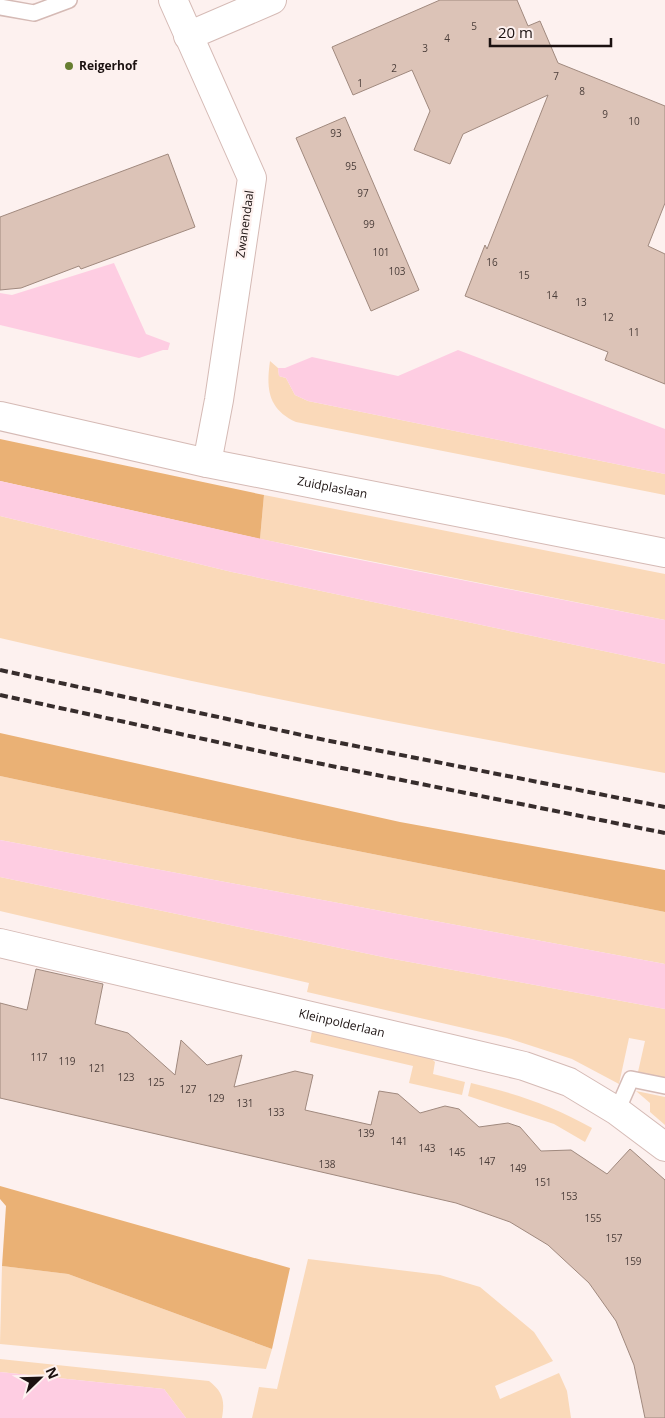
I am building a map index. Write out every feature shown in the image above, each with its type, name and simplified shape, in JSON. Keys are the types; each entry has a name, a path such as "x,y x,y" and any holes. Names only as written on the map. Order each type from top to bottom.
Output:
{"street":[{"name":"Zwanendaal","path":"173,0 252,178 220,400 207,463"},
{"path":"188,36 272,0"},
{"name":"Zuidplaslaan","path":"0,416 207,463 665,553"},
{"name":"Kleinpolderlaan","path":"0,943 516,1064 569,1082 618,1111 665,1147"}],"lane":[{"path":"0,7 34,13 69,0"},
{"path":"618,1111 631,1078 665,1086"}],"shaded area":[{"path":"114,263 146,334 170,343 168,350 139,358 0,325 0,293 12,295"},
{"path":"458,350 665,429 665,474 308,401 295,395 286,378 279,376 278,368 285,368 312,357 398,376"},
{"path":"270,361 278,368 279,376 286,378 295,395 308,401 665,474 665,495 296,422 280,411 271,397 268,381"},
{"path":"0,439 264,495 260,539 0,481"},
{"path":"0,481 320,552 665,620 665,664 232,572 0,516"},
{"path":"264,495 665,574 665,620 260,539"},
{"path":"0,516 232,572 665,664 665,773 249,693 0,638"},
{"path":"0,733 400,822 665,870 665,912 302,840 0,776"},
{"path":"0,776 302,840 665,912 665,964 0,840"},
{"path":"0,840 665,964 665,1009 388,958 0,877"},
{"path":"0,877 388,958 665,1009 665,1078 638,1072 645,1041 629,1038 619,1084 572,1059 507,1038 307,992 309,983 0,911"},
{"path":"312,1031 432,1059 435,1062 433,1074 465,1082 462,1095 409,1083 413,1066 310,1042"},
{"path":"471,1083 533,1101 563,1113 592,1128 585,1142 554,1124 468,1096"},
{"path":"636,1091 665,1097 665,1125 650,1112 650,1103"},
{"path":"0,1186 290,1268 272,1349 68,1274 2,1266 6,1206 0,1199"},
{"path":"308,1259 440,1275 480,1287 534,1332 553,1361 495,1386 500,1399 559,1373 567,1391 571,1418 252,1418 259,1387 277,1389"},
{"path":"2,1266 68,1274 272,1349 266,1369 0,1344"},
{"path":"0,1359 209,1381 222,1397 222,1418 186,1418 164,1389 0,1372"},
{"path":"0,1372 164,1389 186,1418 0,1418"}],"building":[{"path":"440,0 517,0 528,26 540,21 558,63 665,106 665,203 648,246 665,254 665,384 605,360 608,352 465,296 485,245 487,249 548,95 463,134 450,164 414,150 430,111 412,70 353,95 332,47"},
{"path":"345,117 419,290 371,311 296,138"},
{"path":"168,154 195,227 81,269 79,266 21,288 0,290 0,217"},
{"path":"36,969 103,984 95,1024 128,1033 175,1075 181,1040 207,1065 242,1055 234,1087 295,1071 313,1075 305,1110 371,1125 379,1091 398,1094 420,1113 445,1106 459,1109 479,1127 508,1123 520,1127 541,1151 571,1150 607,1174 630,1149 665,1180 665,1418 645,1418 634,1365 616,1321 589,1283 548,1245 510,1222 456,1203 0,1098 0,1003 27,1010"}],"railway":[{"path":"0,670 325,740 665,807"},
{"path":"0,695 282,756 665,833"}],"place":[{"name":"Reigerhof","path":"69,66"}]}
